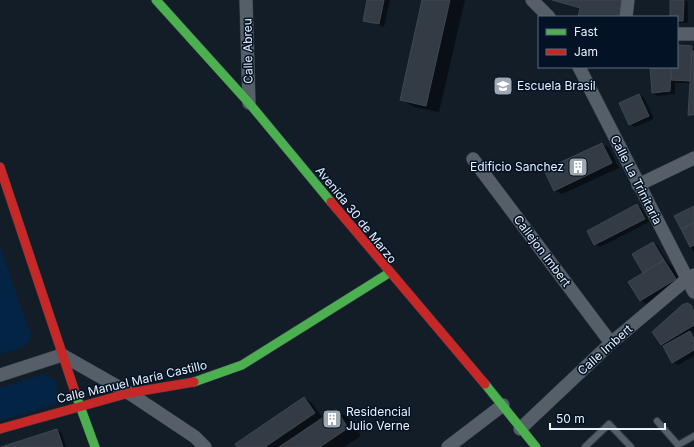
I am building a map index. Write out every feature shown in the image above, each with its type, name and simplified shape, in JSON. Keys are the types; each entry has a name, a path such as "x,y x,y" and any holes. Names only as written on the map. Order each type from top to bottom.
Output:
{"street":[{"name":"Avenida 30 de Marzo","path":"156,0 249,103 388,273 503,405 520,429 536,447"},
{"name":"Calle Abreu","path":"246,0 249,103"},
{"path":"532,0 547,16"},
{"path":"626,16 628,0"},
{"path":"678,34 694,34"},
{"name":"Calle La Trinitaria","path":"580,68 638,185 690,277 694,292"},
{"path":"638,185 694,158"},
{"name":"Callejon Imbert","path":"473,159 610,344"},
{"path":"0,167 62,355 95,447"},
{"name":"Calle Manuel María Castillo","path":"0,429 81,405 129,393 196,382 242,365 388,273"},
{"name":"Calle Imbert","path":"520,429 610,344 690,277"},
{"path":"0,375 62,355 129,393 195,438 205,447"},
{"path":"448,447 503,405"}],"lane":[{"path":"657,421 678,446 694,436"},
{"path":"585,447 609,424 630,447"}],"shaded area":[{"path":"0,247 31,336 26,346 0,354"},
{"path":"44,374 55,380 60,398 56,404 0,421 0,388"}],"building":[{"path":"367,0 384,0 379,24 363,21"},
{"path":"422,0 450,0 426,106 400,100"},
{"path":"552,0 621,0 619,16 578,16 580,8"},
{"path":"670,0 684,0 683,21 678,21 678,16 670,16"},
{"path":"678,45 692,46 691,81 671,80 671,68 678,68"},
{"path":"692,51 694,51 694,115 688,115"},
{"path":"650,68 671,68 670,91 652,93"},
{"path":"639,94 649,116 629,125 619,103"},
{"name":"Edificio Sanchez","path":"602,143 612,163 554,191 544,170"},
{"path":"637,204 645,219 594,245 587,231"},
{"path":"694,206 694,223 681,229 674,216"},
{"path":"694,223 694,245 690,247 681,229"},
{"path":"653,242 664,260 643,273 632,254"},
{"path":"664,260 676,279 640,301 628,282"},
{"path":"687,303 691,305 694,311 694,325 661,345 652,332 682,305"},
{"path":"690,331 694,339 694,350 672,363 663,346"},
{"path":"304,397 315,413 265,447 237,447 235,444"},
{"name":"Residencial Julio Verne","path":"336,409 348,428 320,447 279,447"},
{"path":"57,429 63,447 1,447"}],"traffic: fast":[{"path":"156,0 249,103 331,202"},
{"path":"194,382 242,365 389,273"},
{"path":"485,384 536,447"},
{"path":"76,395 95,447"}],"traffic: jam":[{"path":"0,167 76,395"},
{"path":"331,202 485,384"},
{"path":"0,429 129,393 194,382"}],"place":[{"name":"Escuela Brasil","path":"503,86"},
{"name":"Edificio Sanchez","path":"578,167"},
{"name":"Residencial Julio Verne","path":"332,419"}]}
